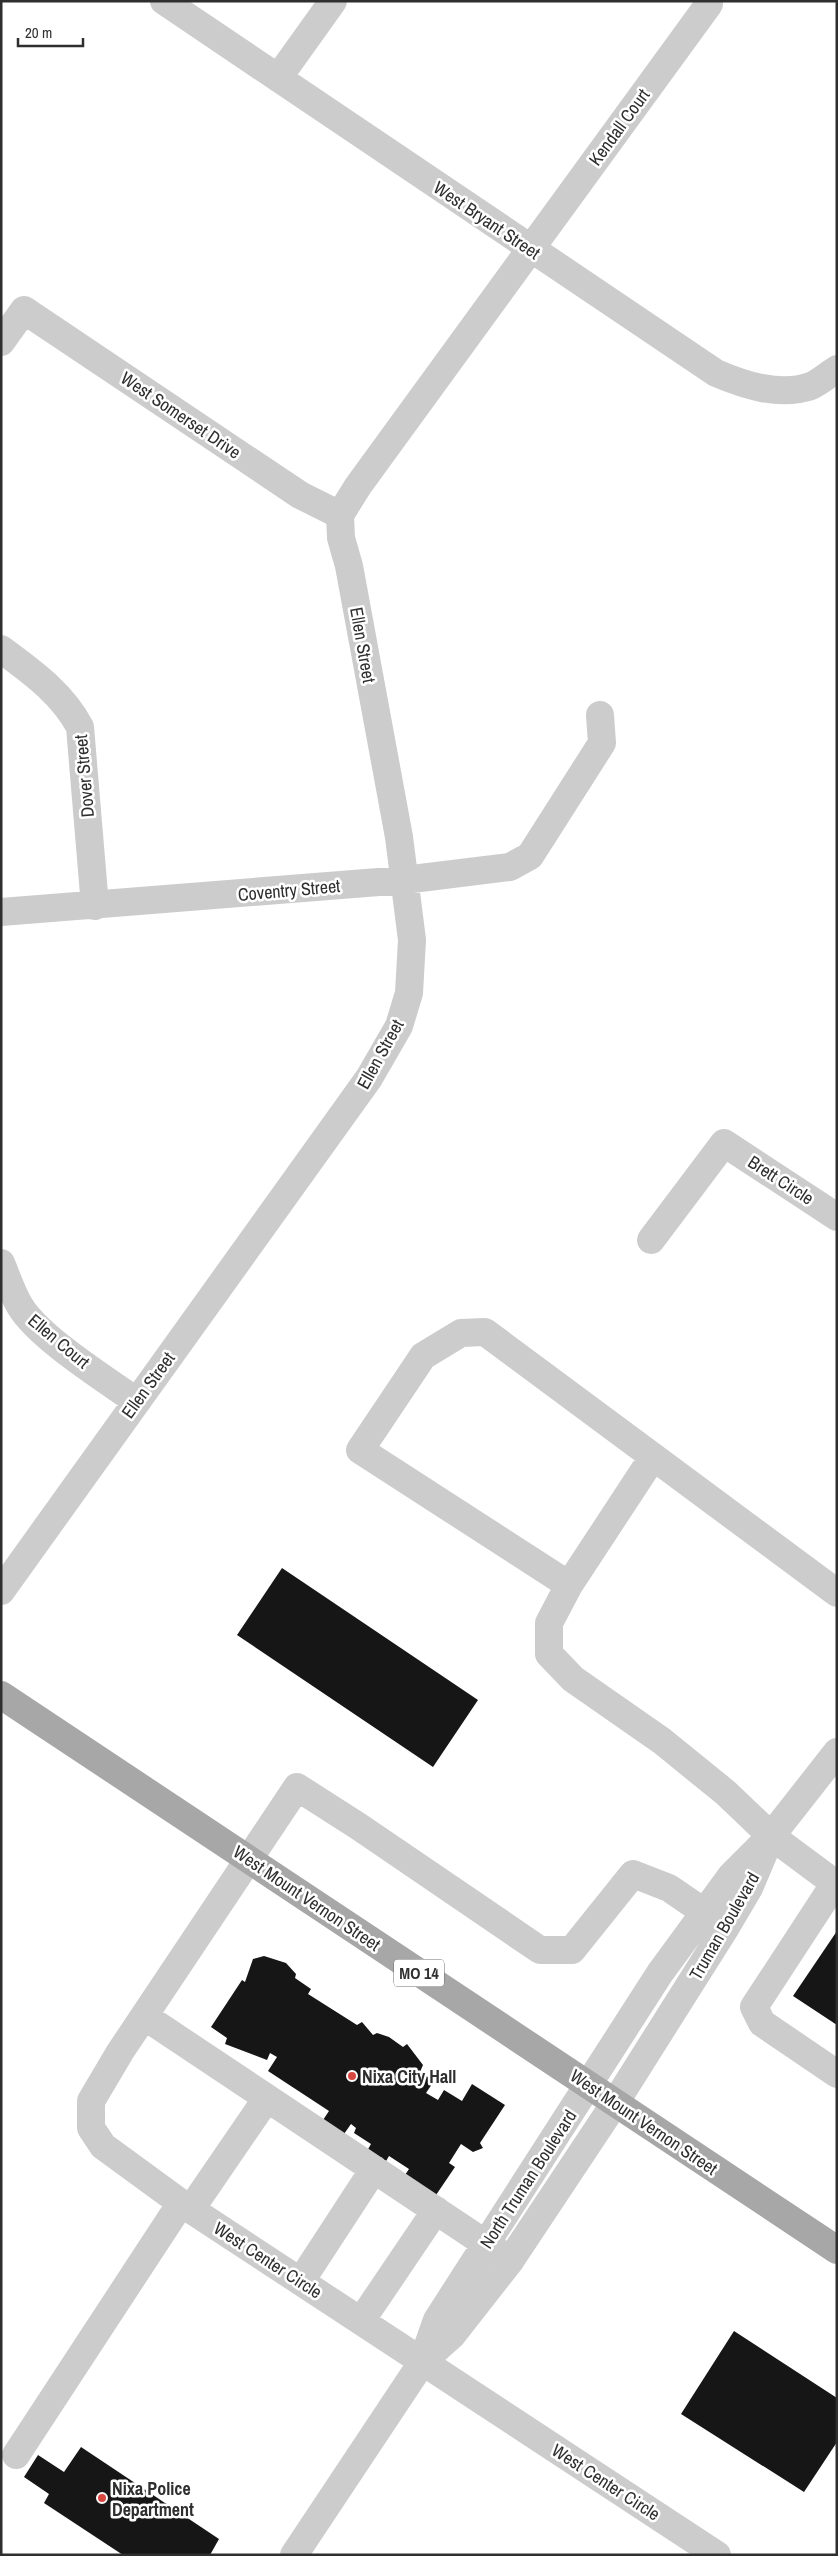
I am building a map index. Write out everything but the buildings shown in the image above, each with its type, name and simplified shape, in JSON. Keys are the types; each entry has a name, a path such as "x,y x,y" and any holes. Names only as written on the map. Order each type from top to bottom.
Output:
{"main road":[{"name":"West Mount Vernon Street","path":"1,1695 837,2250"}],"street":[{"name":"West Bryant Street","path":"164,1 530,250 716,373 744,385 780,390 810,386 831,373"},
{"path":"278,78 332,1"},
{"name":"Kendall Court","path":"340,515 358,486 709,4"},
{"name":"West Somerset Drive","path":"1,342 24,310 300,495 340,515"},
{"name":"Ellen Street","path":"1,1591 369,1078 399,1026 409,993 412,940 398,838 349,566 341,538 340,515"},
{"name":"Dover Street","path":"1,650 41,679 69,707 80,727 95,906"},
{"name":"Coventry Street","path":"1,912 404,880 510,868 530,856 602,743 600,715"},
{"name":"Brett Circle","path":"651,1240 724,1143 837,1217"},
{"name":"Ellen Court","path":"1,1263 20,1306 35,1324 65,1350 136,1401"},
{"path":"569,1585 360,1450 423,1356 461,1333 485,1332 837,1593"},
{"path":"653,1457 569,1585 549,1623 549,1654 573,1679 662,1741 726,1793 771,1836 836,1884 754,2008 762,2022 837,2074"},
{"name":"Truman Boulevard","path":"615,2103 715,1919 749,1888 771,1836 837,1752"},
{"name":"West Center Circle","path":"715,1919 669,1888 633,1874 572,1950 540,1950 358,1826 297,1787 144,2016 90,2101 91,2128 103,2146 186,2206 717,2555"},
{"name":"North Truman Boulevard","path":"294,2555 423,2361 438,2320 660,1973 715,1919"},
{"path":"144,2016 510,2261"},
{"path":"16,2454 186,2206 266,2098"},
{"name":"North Truman Boulevard","path":"423,2361 452,2335 510,2261 615,2103"},
{"path":"301,2281 374,2169"},
{"path":"361,2321 436,2210"}],"place":[{"name":"Nixa City Hall","path":"352,2076"},
{"name":"Nixa Police Department","path":"102,2498"}]}
